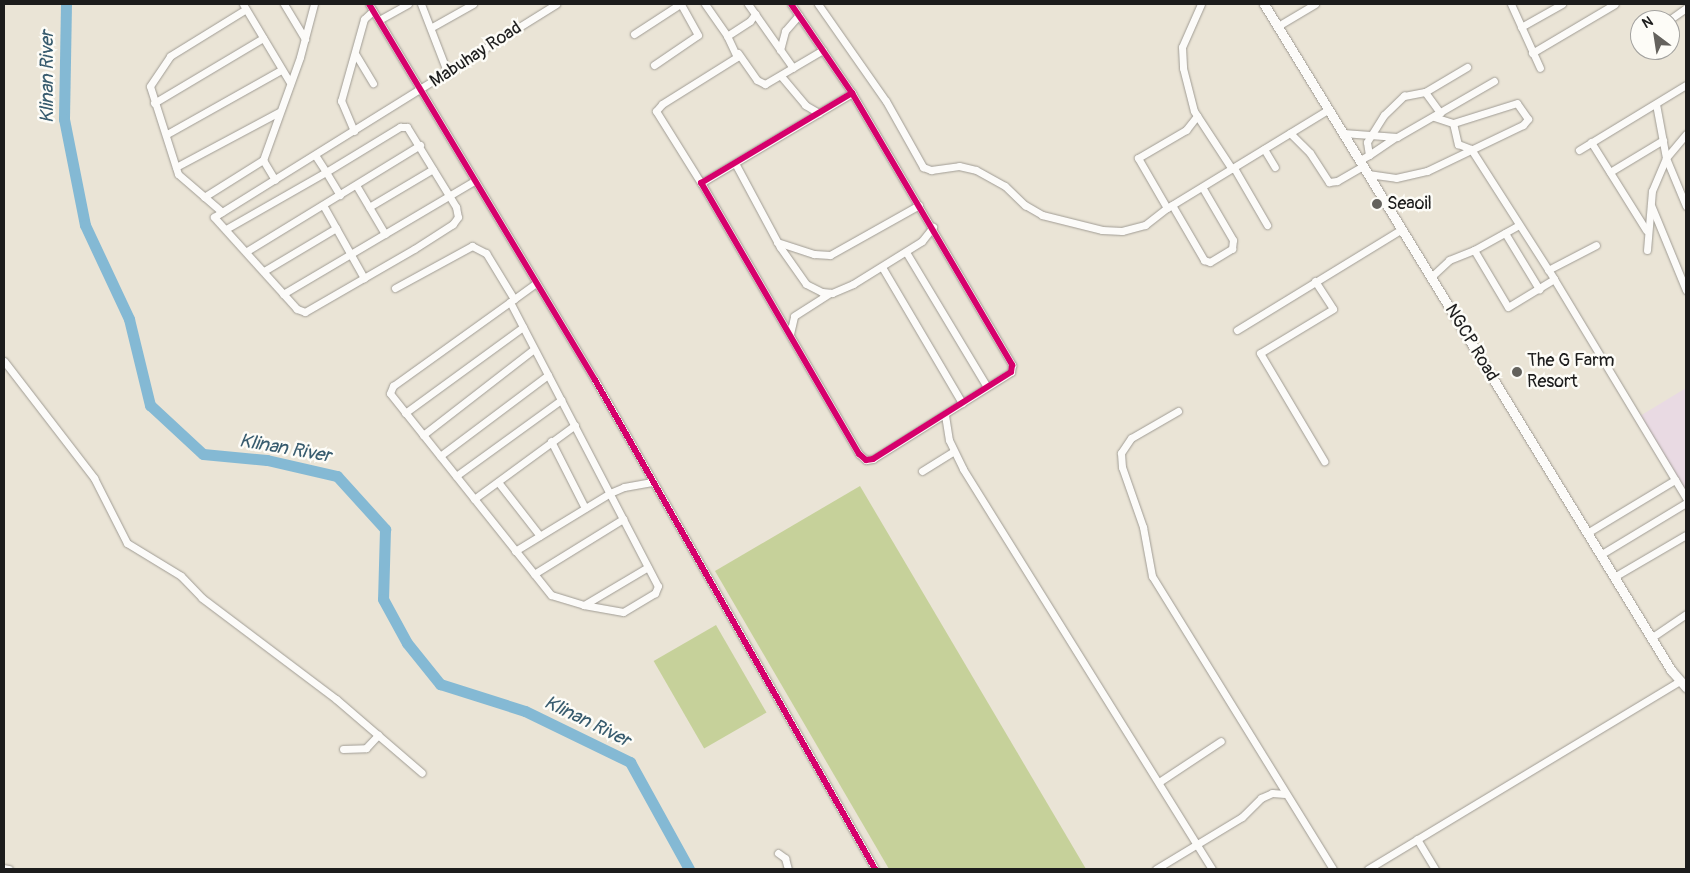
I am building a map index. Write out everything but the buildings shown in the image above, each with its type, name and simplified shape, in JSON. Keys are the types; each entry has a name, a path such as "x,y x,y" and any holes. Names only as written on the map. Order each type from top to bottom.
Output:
{"main road":[{"name":"NGCP Road","path":"1264,4 1651,638 1684,682"}],"street":[{"path":"284,4 305,39"},
{"path":"204,196 263,160 305,39 314,4"},
{"path":"369,4 534,284 594,380 875,869"},
{"path":"379,20 408,4"},
{"path":"421,4 432,27 448,74"},
{"path":"432,27 473,4"},
{"name":"Mabuhay Road","path":"222,212 448,74 556,4"},
{"path":"634,34 680,4 695,25 698,35 654,65"},
{"path":"705,4 761,84 780,76 823,50"},
{"path":"748,4 793,68"},
{"path":"738,53 734,59 662,104 656,111 866,460 882,455 1010,372 1012,365 920,205 852,93 791,4"},
{"path":"818,4 886,101 923,166 931,170 959,166 970,168 1005,186 1024,205 1042,215 1102,230 1139,228 1169,206 1329,109"},
{"path":"1201,4 1181,55 1197,116 1233,168 1267,225"},
{"path":"1278,26 1316,4"},
{"path":"1511,4 1540,68"},
{"path":"1522,27 1562,4"},
{"path":"1532,53 1614,4"},
{"path":"226,229 400,127 407,127 434,169 457,212 454,224 306,312 297,309 247,251 214,217 222,212 181,179 167,134 150,91 152,80 170,56 244,6 290,81"},
{"path":"354,131 341,100 356,55 364,19 374,11"},
{"path":"727,36 750,22 755,14"},
{"path":"780,50 785,31 799,15"},
{"path":"154,103 263,38"},
{"path":"356,55 373,83"},
{"path":"1369,155 1366,144 1396,101 1409,93 1425,92 1467,67"},
{"path":"167,134 282,70"},
{"path":"780,76 805,105 819,113"},
{"path":"1290,133 1307,149 1329,182 1337,181 1369,155 1397,137 1494,81"},
{"path":"1579,150 1686,85"},
{"path":"1368,174 1407,176 1428,171 1523,125 1528,120 1524,110 1517,103 1504,105 1482,116 1453,123 1437,115 1425,92"},
{"path":"701,183 852,93"},
{"path":"1656,104 1666,158 1686,206"},
{"path":"176,167 279,112"},
{"path":"1197,116 1186,130 1138,158 1204,260 1210,262 1232,249 1233,240 1202,186"},
{"path":"1453,123 1454,136 1461,146 1471,149 1554,279 1686,498 1600,555"},
{"path":"1343,133 1397,137"},
{"path":"1647,250 1650,203 1666,158 1686,134"},
{"path":"1610,172 1663,140"},
{"path":"1591,142 1647,230"},
{"path":"247,251 420,145"},
{"path":"1458,157 1461,146"},
{"path":"1264,149 1275,167"},
{"path":"315,155 340,195"},
{"path":"263,160 275,180"},
{"path":"735,163 777,242 806,284 830,293"},
{"path":"369,207 434,169"},
{"path":"283,294 474,181"},
{"path":"356,185 385,234"},
{"path":"1650,203 1686,290"},
{"path":"323,205 364,278"},
{"path":"777,242 814,254 830,255 920,205"},
{"path":"1431,277 1450,260 1474,250 1519,224"},
{"path":"264,271 336,228"},
{"path":"790,334 794,316 830,293 846,288 906,252 922,241 933,228"},
{"path":"1237,330 1402,229"},
{"path":"1505,233 1539,289"},
{"path":"1548,270 1596,245"},
{"path":"395,288 472,246 486,252 512,301 534,349 658,586 655,593 621,613 584,605 550,594 392,398 393,386 512,301 534,284"},
{"path":"1474,250 1508,307 1554,279"},
{"path":"906,252 987,387"},
{"path":"882,267 962,403"},
{"path":"1315,281 1333,309 1260,353 1324,461"},
{"path":"405,413 523,327"},
{"path":"423,435 534,349"},
{"path":"4,361 94,478 127,543 181,576 209,603 336,699 422,773"},
{"path":"440,456 548,375"},
{"path":"456,476 561,400"},
{"path":"1178,411 1131,438 1120,454 1122,467 1143,527 1152,576 1333,869"},
{"path":"945,415 954,452 1212,869"},
{"path":"474,499 575,425"},
{"path":"551,442 586,508"},
{"path":"922,471 954,452"},
{"path":"1587,533 1675,480"},
{"path":"498,482 540,536"},
{"path":"515,551 610,493 624,487 651,482"},
{"path":"534,574 623,519"},
{"path":"1614,577 1686,535"},
{"path":"584,605 648,567"},
{"path":"1651,638 1686,614"},
{"path":"1368,869 1684,682"},
{"path":"343,749 366,748 378,735"},
{"path":"1159,782 1221,742"},
{"path":"1156,869 1242,817 1261,798 1272,793 1286,794"},
{"path":"1417,839 1435,869"},
{"path":"778,853 785,858 788,869"},
{"path":"4,868 9,869"}],"shaded area":[{"path":"1686,388 1686,493 1640,416"}],"green space":[{"path":"860,486 1086,869 889,869 715,571"},
{"path":"716,625 766,712 704,748 654,661"}],"waterway":[{"name":"Klinan River","path":"66,4 64,119 85,225 129,319 150,405 203,454 267,460 337,476 385,529 383,599 407,643 440,684 525,711 630,762 689,869"}],"cycle path":[{"path":"369,4 595,380 875,869"},
{"path":"791,4 852,93 1012,365 1011,372 873,459 866,460 859,454 701,183 852,93"}],"place":[{"name":"Seaoil","path":"1377,204"},
{"name":"The G Farm Resort","path":"1517,372"}]}
